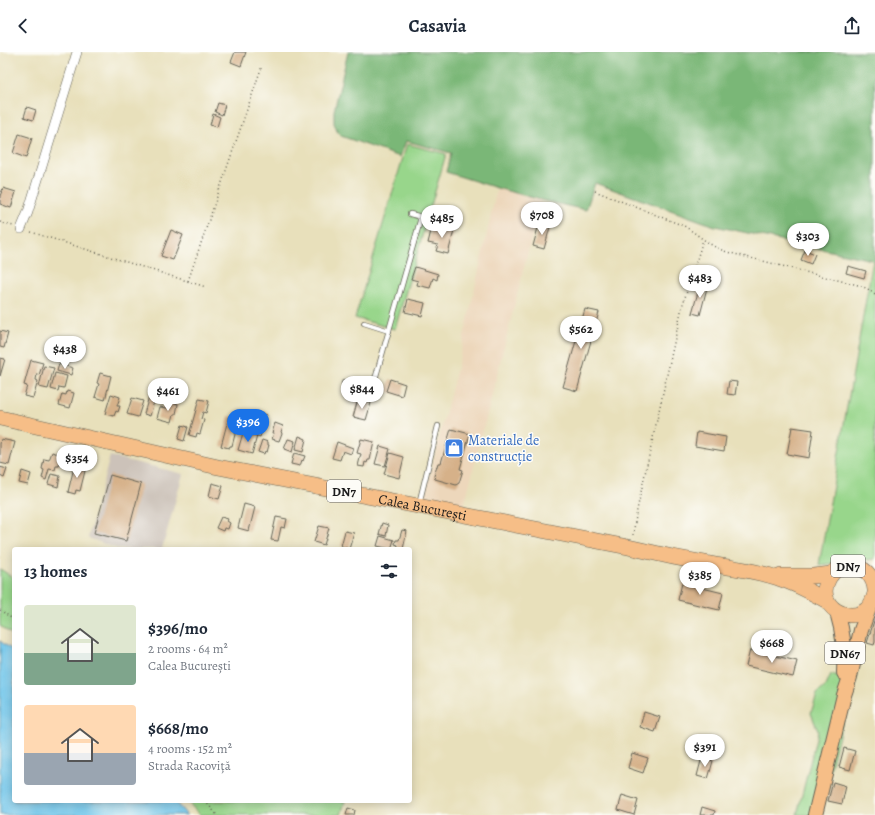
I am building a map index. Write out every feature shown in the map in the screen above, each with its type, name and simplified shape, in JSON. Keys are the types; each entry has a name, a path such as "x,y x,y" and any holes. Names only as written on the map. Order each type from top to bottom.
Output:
{"highway":[{"name":"Calea București","path":"0,418 211,465 777,577 804,588 844,615 851,616 865,611 874,597 874,585 872,578 868,573 869,569 856,566 843,567 831,574 814,576 782,575 777,577"},
{"name":"DN7","path":"831,574 825,594 832,606"}],"main road":[{"name":"DN67","path":"815,815 844,695 850,677 859,634 874,597"},
{"name":"DN67","path":"832,606 843,635 845,647 844,695"}],"street":[{"path":"21,229 28,212 77,52"}],"lane":[{"path":"344,383 367,388 376,376 420,222 420,218 418,216 410,214"},
{"path":"364,323 389,331"},
{"path":"418,506 438,426"}],"path":[{"path":"188,281 262,66"},
{"path":"595,191 684,226 716,248 860,285 870,290 875,295"},
{"path":"0,222 206,287"},
{"path":"633,548 637,510 674,340 682,307 703,240"},
{"path":"0,610 12,619"},
{"path":"207,803 217,815"}],"shaded area":[{"path":"497,188 541,200 463,510 423,501 458,364"},
{"path":"110,456 183,474 163,547 113,547 88,538"}],"green space":[{"path":"348,52 875,52 875,263 872,260 715,226 595,183 586,210 541,200 446,172 451,153 406,141 400,157 341,136 334,123 334,111"},
{"path":"407,144 446,154 395,329 355,318"},
{"path":"873,260 875,263 875,559 819,565"},
{"path":"0,569 12,577 12,635 0,626"},
{"path":"831,675 853,680 819,815 797,815 818,731 811,713 817,694 826,686"},
{"path":"189,803 344,803 341,815 200,815"}],"water":[{"path":"0,641 12,650 12,803 176,803 187,815 0,815"}],"building":[{"path":"235,52 246,52 241,66 231,62"},
{"path":"218,103 225,105 222,115 215,112"},
{"path":"27,107 36,110 33,120 24,117"},
{"path":"213,114 220,117 217,127 210,125"},
{"path":"19,134 32,138 26,158 13,153"},
{"path":"3,188 16,192 11,208 0,204 0,196"},
{"path":"539,224 550,227 544,249 533,246"},
{"path":"432,227 443,230 444,227 454,230 448,254 436,251 438,245 428,243"},
{"path":"171,230 183,235 173,260 161,256"},
{"path":"805,250 815,254 811,264 801,260"},
{"path":"848,266 866,271 864,278 846,273"},
{"path":"415,267 438,274 437,280 433,278 430,288 417,285 418,281 411,279"},
{"path":"701,282 708,284 700,315 692,313"},
{"path":"408,299 425,303 422,316 405,312"},
{"path":"585,309 599,312 577,391 563,387"},
{"path":"0,331 8,333 4,348 0,347"},
{"path":"0,358 5,359 0,376"},
{"path":"31,360 43,363 39,375 37,374 36,380 38,381 33,398 24,396 27,386 24,385"},
{"path":"59,364 73,368 71,375 57,371"},
{"path":"44,366 54,368 48,389 39,387"},
{"path":"55,373 67,376 64,388 59,387 58,391 51,389"},
{"path":"100,373 111,376 105,400 95,397 99,384 97,383"},
{"path":"390,379 405,384 402,396 386,391"},
{"path":"729,381 737,382 735,395 727,394"},
{"path":"67,391 74,393 70,408 59,405 62,394 66,395"},
{"path":"111,394 120,397 117,406 120,406 118,412 116,411 114,416 105,414"},
{"path":"149,396 155,398 150,416 144,414"},
{"path":"132,398 143,401 138,417 127,414"},
{"path":"199,399 209,401 206,413 203,412 201,419 204,420 200,434 197,433 196,437 189,435"},
{"path":"358,399 371,403 366,420 353,417"},
{"path":"169,401 178,404 176,414 174,414 172,422 157,418 160,407 167,408"},
{"path":"259,413 267,415 260,437 253,434"},
{"path":"229,416 239,419 232,446 229,448 221,446"},
{"path":"275,423 283,426 279,441 272,439"},
{"path":"182,425 188,427 184,441 178,439"},
{"path":"792,427 813,430 809,458 787,454"},
{"path":"451,429 470,434 460,469 463,470 459,483 456,485 435,479 434,476 438,463 441,463"},
{"path":"697,432 726,437 724,451 695,446"},
{"path":"243,433 257,436 252,454 238,450"},
{"path":"299,436 306,439 303,452 295,450"},
{"path":"1,439 15,442 9,465 0,463"},
{"path":"288,439 295,441 292,452 284,449"},
{"path":"361,439 374,442 370,460 368,460 367,463 365,462 364,467 358,466 361,454 357,453"},
{"path":"262,440 268,442 269,445 267,452 265,451 264,454 258,452"},
{"path":"337,442 353,448 351,454 343,451 340,460 332,458"},
{"path":"380,446 390,449 385,466 375,464"},
{"path":"52,452 62,455 59,466 56,466 55,470 49,469 46,480 42,478 44,459 49,460"},
{"path":"294,453 305,456 300,466 291,464"},
{"path":"390,453 404,457 399,478 384,474"},
{"path":"75,463 83,466 82,470 85,471 80,491 76,490 75,494 68,492"},
{"path":"0,467 7,469 4,478 0,476"},
{"path":"22,471 31,474 28,485 19,483"},
{"path":"51,474 60,476 58,487 48,484"},
{"path":"110,475 141,484 126,541 94,533"},
{"path":"212,483 223,486 219,499 209,496"},
{"path":"244,504 255,507 249,531 238,528"},
{"path":"221,517 228,519 227,521 230,523 228,529 224,528 223,531 216,528"},
{"path":"276,517 287,519 285,528 281,527 278,541 271,540"},
{"path":"382,523 388,525 386,536 379,534"},
{"path":"319,526 329,528 324,545 314,542"},
{"path":"402,530 407,531 403,547 398,547 398,545 395,544 396,540 399,540"},
{"path":"345,531 354,533 350,547 341,546"},
{"path":"380,536 394,540 392,547 377,546"},
{"path":"682,583 723,593 719,610 678,600"},
{"path":"875,618 875,642 874,645 867,643"},
{"path":"750,650 797,661 793,677 746,666"},
{"path":"644,712 660,717 655,732 640,727"},
{"path":"844,748 855,751 850,770 839,767"},
{"path":"632,753 648,758 643,773 628,768"},
{"path":"702,757 713,761 708,779 697,776"},
{"path":"833,782 846,786 842,804 828,801"},
{"path":"622,795 638,800 634,815 618,810"},
{"path":"702,807 715,811 714,815 700,815"},
{"path":"348,808 355,810 354,815 346,815"}],"place":[{"name":"Materiale de construcție","path":"454,448"}]}
